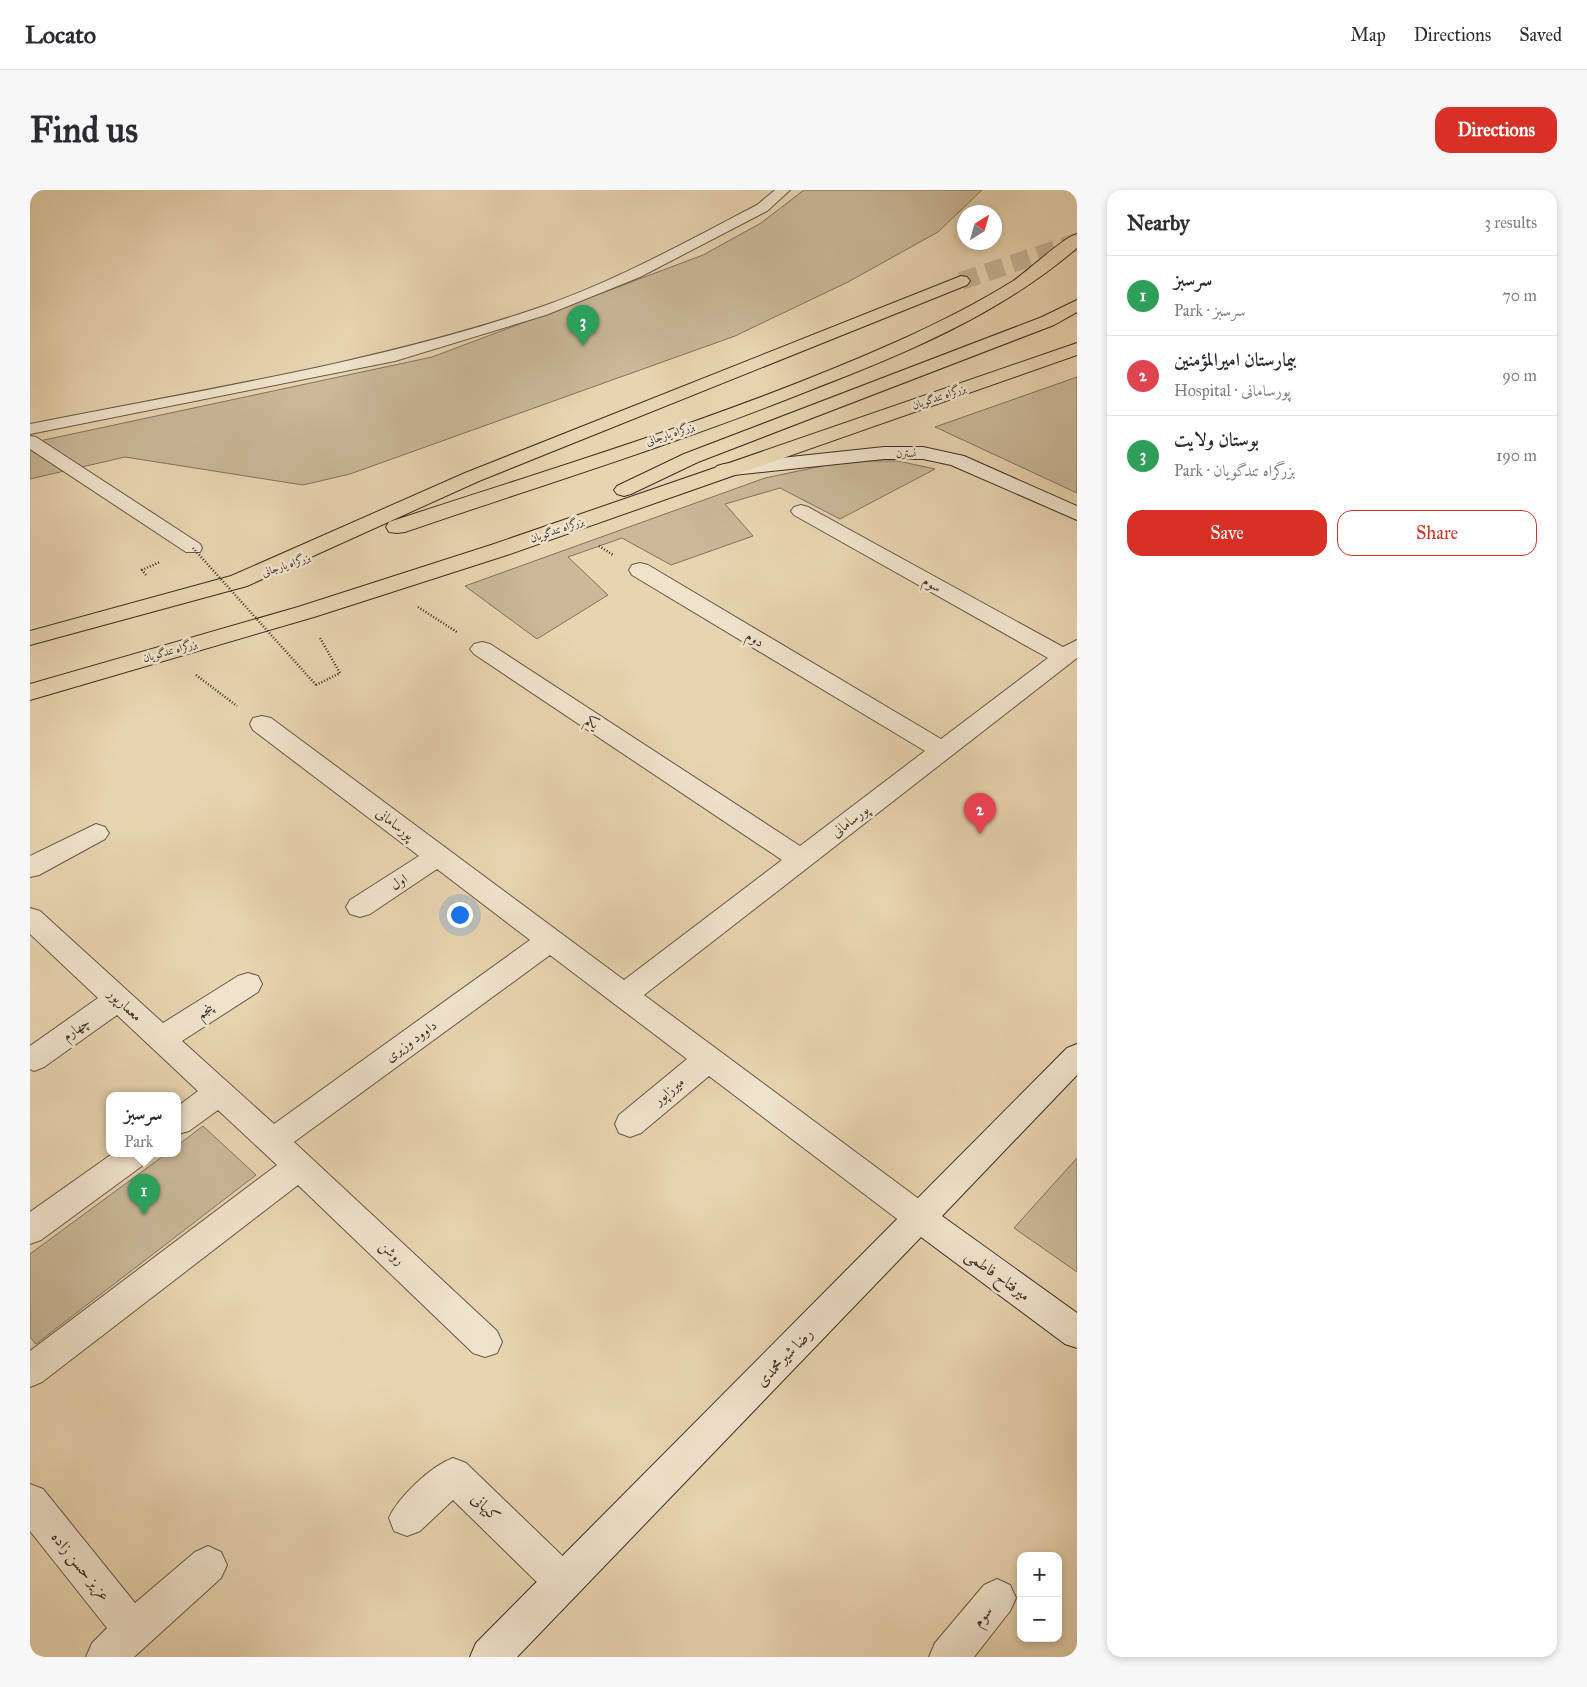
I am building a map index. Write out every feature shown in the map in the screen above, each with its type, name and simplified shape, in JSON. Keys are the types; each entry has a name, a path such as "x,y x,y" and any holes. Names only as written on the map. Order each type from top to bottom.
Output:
{"highway":[{"name":"بزرگراه یارجانی","path":"239,581 764,402 876,357 993,301 1064,251 1077,239"},
{"path":"30,638 239,581 472,477 961,282"},
{"path":"499,550 691,458 1048,320 1077,305"},
{"name":"بزرگراه تندگویان","path":"30,692 306,612 384,585 499,550 724,470 1077,349"}],"street":[{"name":"نسترن","path":"724,470 884,453 923,453 957,460 1077,514"},
{"name":"سوم","path":"801,511 1071,652"},
{"name":"دوم","path":"640,570 942,750"},
{"name":"یکم","path":"482,649 800,859"},
{"name":"پورسامانی","path":"624,996 1071,652"},
{"name":"پورسامانی","path":"262,724 920,1218"},
{"path":"30,868 96,833"},
{"name":"اول","path":"360,907 438,856"},
{"name":"معمارپور","path":"30,918 273,1141"},
{"name":"داوود وزیری","path":"273,1141 550,940"},
{"name":"پنجم","path":"162,1039 248,984"},
{"name":"چهارم","path":"34,1059 118,999"},
{"name":"رضا شیرمحمدی","path":"490,1657 1077,1056"},
{"name":"میرزاپور","path":"630,1124 708,1059"},
{"path":"181,1120 219,1092"},
{"name":"روشن","path":"273,1141 485,1342"},
{"path":"30,1230 131,1157"},
{"path":"30,1371 299,1166"},
{"name":"میرفتاح فاطمی","path":"920,1218 1077,1333"},
{"name":"کیهانی","path":"407,1518 453,1475 563,1582"},
{"name":"عزیز حسن زاده","path":"30,1502 133,1630"},
{"path":"106,1657 133,1630 208,1566"},
{"name":"سوم","path":"949,1657 997,1598"}],"lane":[{"path":"30,429 395,356 541,312 635,274 762,208 783,190"},
{"path":"30,441 193,548"}],"path":[{"path":"568,526 640,570"},
{"path":"193,548 316,686 340,673 306,612"},
{"path":"384,585 482,649"},
{"path":"166,653 262,724"}],"shaded area":[{"path":"804,190 982,190 966,205 957,205 957,214 938,232 848,282 735,336 350,474 303,485 125,457 30,479 30,443 432,357 703,255 761,223"},
{"path":"1077,377 1077,493 935,427"},
{"path":"846,461 898,461 935,469 840,519 780,488 725,504 753,536 671,565 622,538 568,557 608,595 537,639 465,586 765,478"},
{"path":"203,1126 256,1175 36,1344 30,1337 30,1254 162,1157 181,1157 181,1143"},
{"path":"1077,1158 1077,1272 1014,1228"}],"tunnel":[{"path":"961,281 1077,242"}],"place":[{"name":"بوستان ولایت","path":"583,346"},
{"name":"بیمارستان امیرالمؤمنین","path":"980,834"},
{"name":"سرسبز","path":"144,1215"}]}
